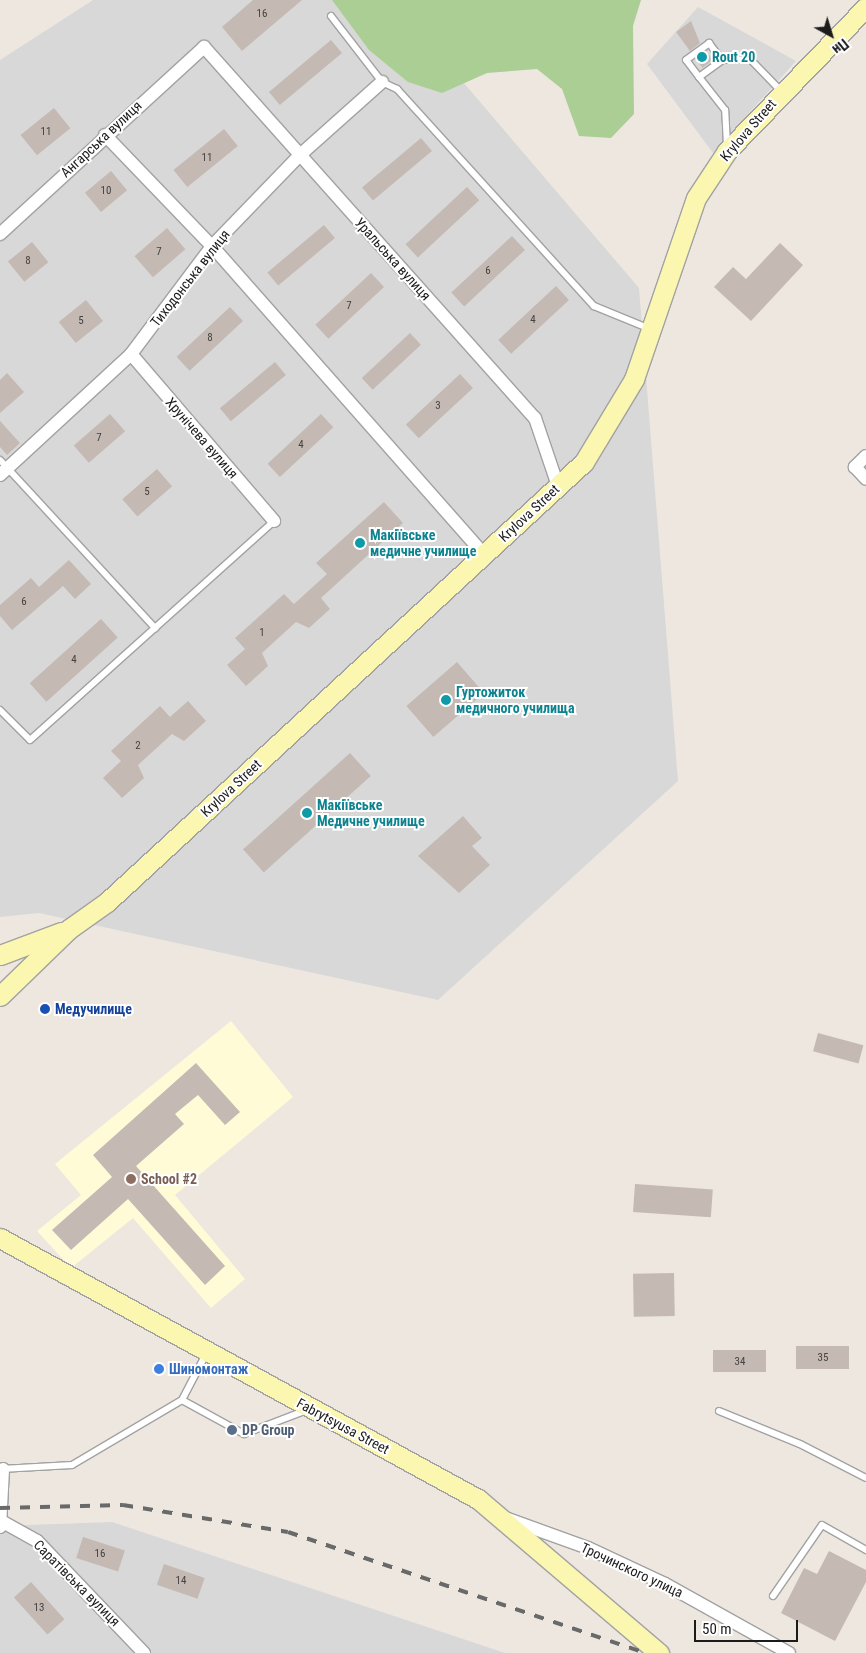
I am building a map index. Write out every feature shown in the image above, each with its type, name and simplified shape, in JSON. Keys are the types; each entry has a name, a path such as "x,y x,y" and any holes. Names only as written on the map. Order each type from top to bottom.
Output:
{"main road":[{"name":"Krylova Street","path":"69,928 107,902 584,462 634,379 696,198 727,152 782,92 866,7"},
{"path":"0,955 69,928"},
{"path":"1,990 69,928"},
{"name":"Fabrytsyusa Street","path":"0,1238 206,1353 478,1499 659,1653"}],"street":[{"name":"Ангарська вулиця","path":"0,234 105,135 204,47"},
{"name":"Уральська вулиця","path":"204,47 535,418 558,486"},
{"name":"Тиходонська вулиця","path":"3,468 131,354 212,246 300,155 382,82"},
{"path":"105,135 212,246 484,554"},
{"name":"Хрунічева вулиця","path":"131,354 274,521"},
{"path":"866,456 855,467 866,478"},
{"path":"2,1469 2,1524"},
{"name":"Трочинского улица","path":"497,1514 588,1548 656,1580 789,1653"},
{"name":"Саратівська вулиця","path":"2,1524 37,1540 144,1653"}],"lane":[{"path":"331,16 382,82 396,89 594,306 651,330"},
{"path":"722,60 709,43 686,60 725,110 727,152"},
{"path":"699,77 722,60 751,60 782,92"},
{"path":"3,468 155,628"},
{"path":"0,710 30,740 274,521"},
{"path":"2,1469 72,1465 182,1400 206,1353"},
{"path":"182,1400 244,1434 311,1409"},
{"path":"718,1411 800,1444 866,1478"},
{"path":"773,1596 822,1525 866,1550"}],"shaded area":[{"path":"93,0 393,0 639,288 678,781 438,1000 39,913 0,917 0,60"},
{"path":"698,7 796,61 713,153 647,64"},
{"name":"School #2","path":"231,1021 293,1097 175,1195 245,1279 211,1308 133,1218 71,1268 37,1231 81,1195 55,1164"},
{"path":"112,1522 505,1653 0,1653 0,1526"}],"green space":[{"path":"332,0 641,0 633,26 634,114 611,138 579,136 562,89 537,69 487,73 442,93 408,82 369,50"}],"building":[{"path":"253,0 302,0 242,51 222,27"},
{"path":"691,21 700,43 690,51 676,32"},
{"path":"331,40 342,53 280,105 269,92"},
{"path":"706,51 713,60 703,68 696,59"},
{"path":"54,108 70,128 37,155 21,135"},
{"path":"224,129 238,146 187,187 173,170"},
{"path":"421,138 432,151 373,201 362,187"},
{"path":"111,171 127,190 101,212 85,193"},
{"path":"467,187 479,200 418,257 406,244"},
{"path":"324,225 335,238 278,286 267,273"},
{"path":"167,228 185,249 153,277 135,256"},
{"path":"512,236 525,250 464,307 451,293"},
{"path":"32,242 48,262 24,282 8,262"},
{"path":"780,243 803,265 751,321 714,287 733,267 746,279"},
{"path":"371,273 384,287 328,339 315,325"},
{"path":"556,286 569,300 511,354 498,340"},
{"path":"86,300 103,321 76,343 59,322"},
{"path":"230,307 243,321 190,371 177,357"},
{"path":"410,333 421,345 373,390 362,378"},
{"path":"275,362 286,375 231,421 220,408"},
{"path":"7,373 24,392 0,413 0,380"},
{"path":"460,374 473,388 419,438 406,424"},
{"path":"110,414 125,431 89,463 74,445"},
{"path":"321,414 333,427 280,477 268,464"},
{"path":"0,421 20,443 7,455 0,447"},
{"path":"157,469 172,486 137,517 122,499"},
{"path":"384,502 403,523 321,598 330,609 309,628 296,622 262,653 268,666 246,686 227,665 245,649 235,638 284,594 294,604 327,574 316,563"},
{"path":"69,560 91,584 75,599 63,586 12,630 0,616 0,605 31,578 39,587"},
{"path":"101,619 118,638 46,702 30,683"},
{"name":"Гуртожиток медичного училища","path":"457,662 484,693 433,737 406,706"},
{"path":"188,701 206,721 184,741 172,734 138,765 144,778 122,798 103,778 121,761 111,751 160,706 170,717"},
{"name":"Макіївське Медичне училище","path":"350,753 371,776 264,872 243,849"},
{"path":"463,816 482,838 472,846 490,865 459,893 418,856"},
{"path":"818,1033 863,1045 858,1064 813,1051"},
{"path":"196,1063 240,1112 225,1125 198,1095 175,1114 184,1124 136,1166 225,1266 205,1285 128,1199 71,1250 52,1230 112,1177 93,1155"},
{"path":"635,1184 713,1189 711,1217 633,1212"},
{"path":"674,1273 675,1316 634,1317 633,1274"},
{"path":"796,1346 849,1346 849,1369 796,1369"},
{"path":"713,1350 766,1350 766,1372 713,1372"},
{"path":"83,1537 125,1551 118,1572 76,1558"},
{"path":"829,1551 866,1570 866,1582 835,1641 781,1613 804,1568 817,1574"},
{"path":"164,1564 205,1578 197,1599 157,1585"},
{"path":"31,1582 64,1619 47,1635 14,1597"}],"railway":[{"path":"0,1508 123,1505 288,1532 645,1653"}],"place":[{"name":"Rout 20","path":"702,57"},
{"name":"Макіївське медичне училище","path":"360,543"},
{"name":"Гуртожиток медичного училища","path":"446,700"},
{"name":"Макіївське Медичне училище","path":"307,813"},
{"name":"Медучилище","path":"45,1009"},
{"name":"School #2","path":"131,1179"},
{"name":"Шиномонтаж","path":"159,1369"},
{"name":"DP Group","path":"232,1430"}]}
